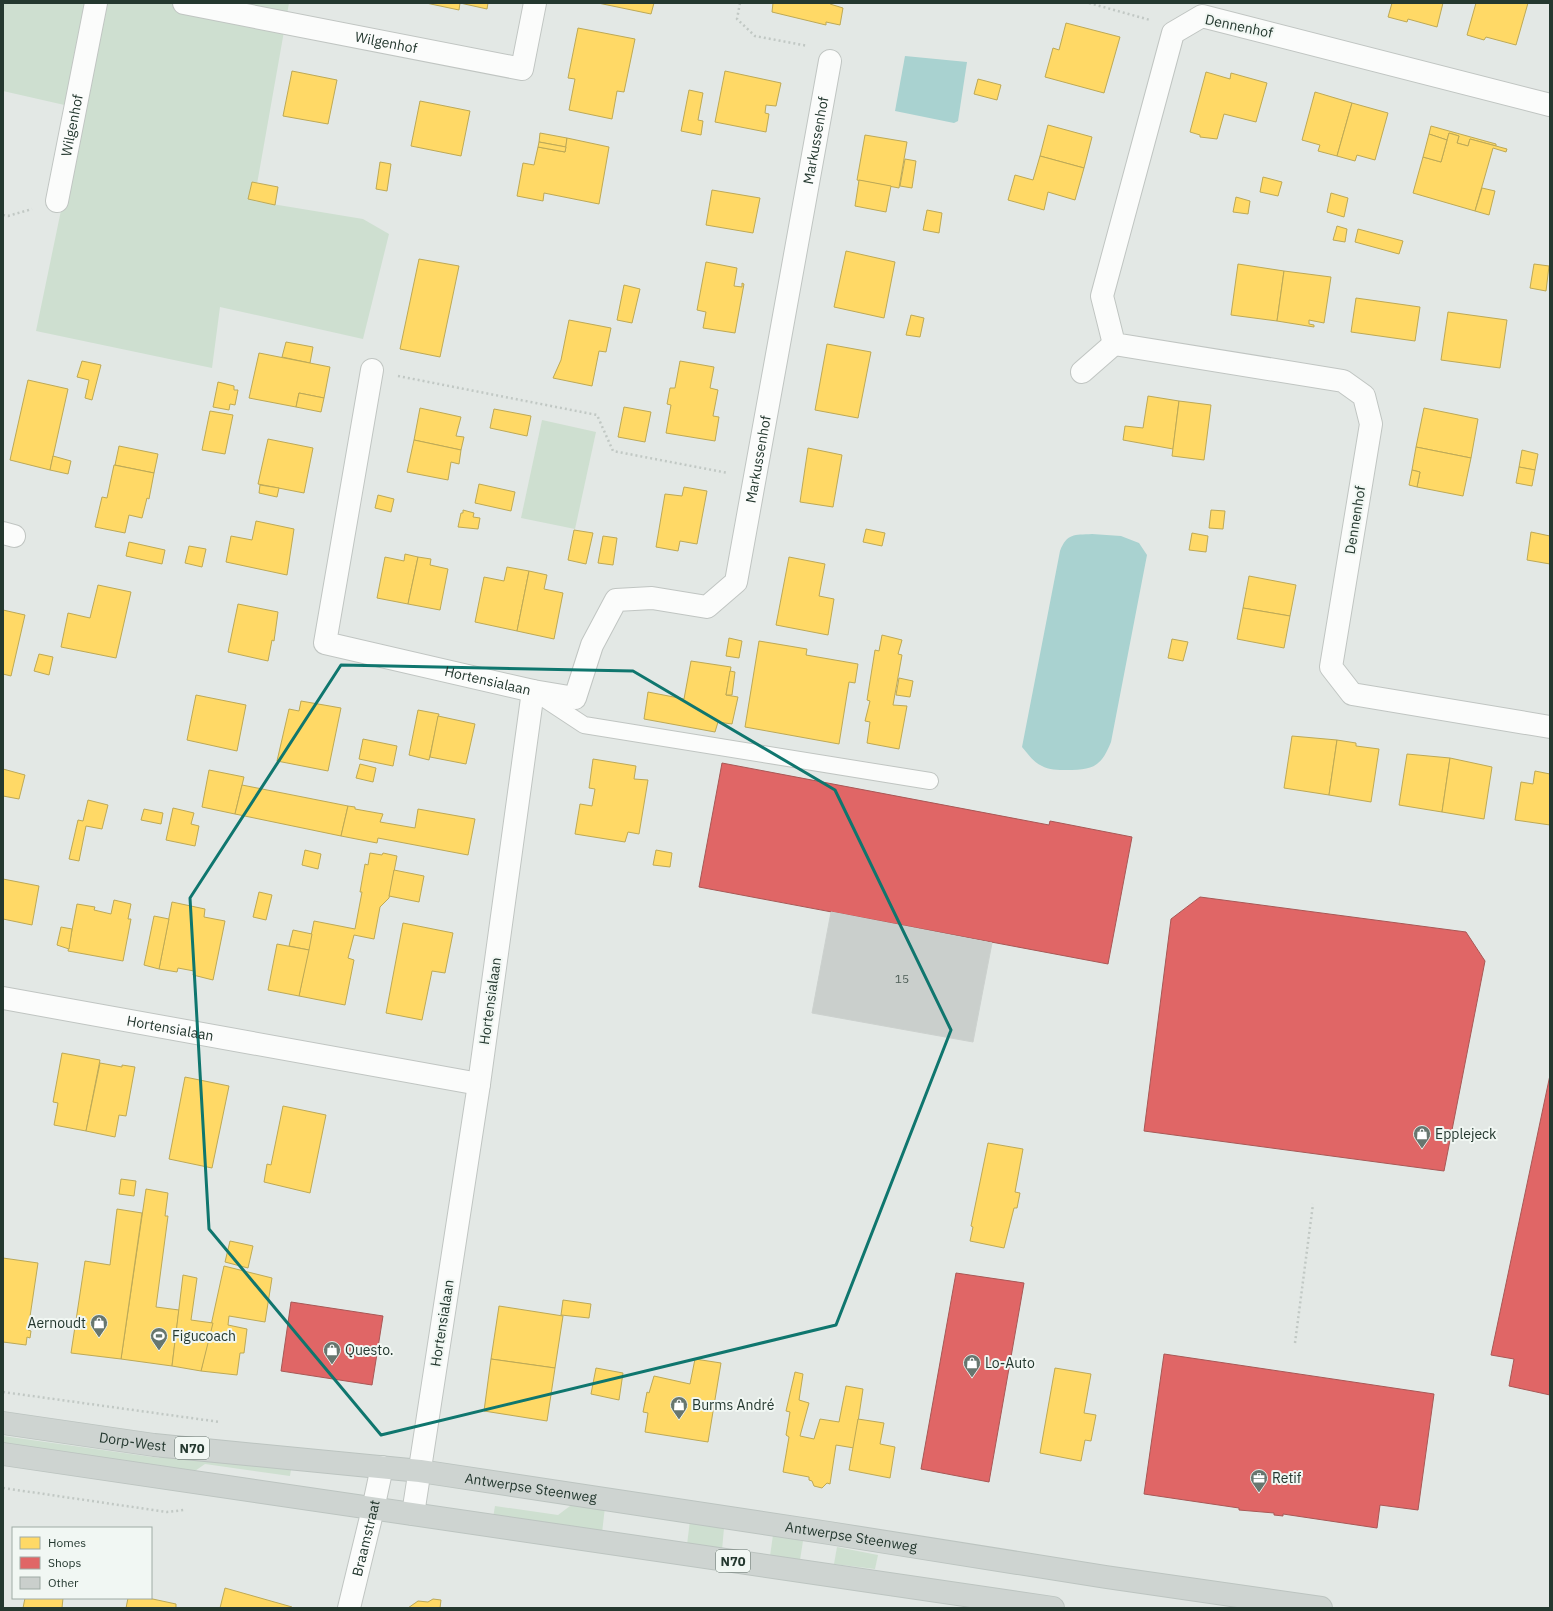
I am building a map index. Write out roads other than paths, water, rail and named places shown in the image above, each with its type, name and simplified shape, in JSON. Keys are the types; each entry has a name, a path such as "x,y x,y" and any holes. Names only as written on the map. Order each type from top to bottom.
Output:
{"main road":[{"name":"Dorp-West","path":"3,1423 154,1445 382,1467"},
{"name":"N70","path":"3,1454 1053,1608"},
{"name":"Antwerpse Steenweg","path":"382,1467 420,1471 829,1533 1106,1578 1321,1608"}],"street":[{"name":"Wilgenhof","path":"57,201 96,3"},
{"name":"Wilgenhof","path":"184,3 522,69 535,3"},
{"name":"Dennenhof","path":"1550,106 1202,16 1173,33 1102,296 1114,344 1344,381 1364,396 1371,424 1331,667 1352,694 1550,728"},
{"name":"Markussenhof","path":"533,691 575,698 592,645 616,600 652,598 707,607 736,582 830,61"},
{"path":"1082,372 1114,344"},
{"name":"Hortensialaan","path":"372,370 325,643 533,691 479,1084 413,1514"},
{"name":"Hortensialaan","path":"3,998 479,1084"},
{"name":"Braamstraat","path":"348,1608 382,1467"}],"lane":[{"path":"533,691 584,725 930,780"}],"water":[{"path":"905,56 967,62 958,121 954,123 895,111"},
{"path":"1092,534 1121,536 1139,543 1147,555 1111,742 1104,757 1089,768 1075,770 1050,769 1036,762 1022,747 1060,551 1068,538 1076,535"}],"place":[{"name":"Epplejeck","path":"1422,1149"},
{"name":"Aernoudt","path":"99,1338"},
{"name":"Figucoach","path":"159,1351"},
{"name":"Questo.","path":"332,1365"},
{"name":"Lo-Auto","path":"972,1378"},
{"name":"Burms André","path":"679,1420"},
{"name":"Retif","path":"1259,1493"}]}
